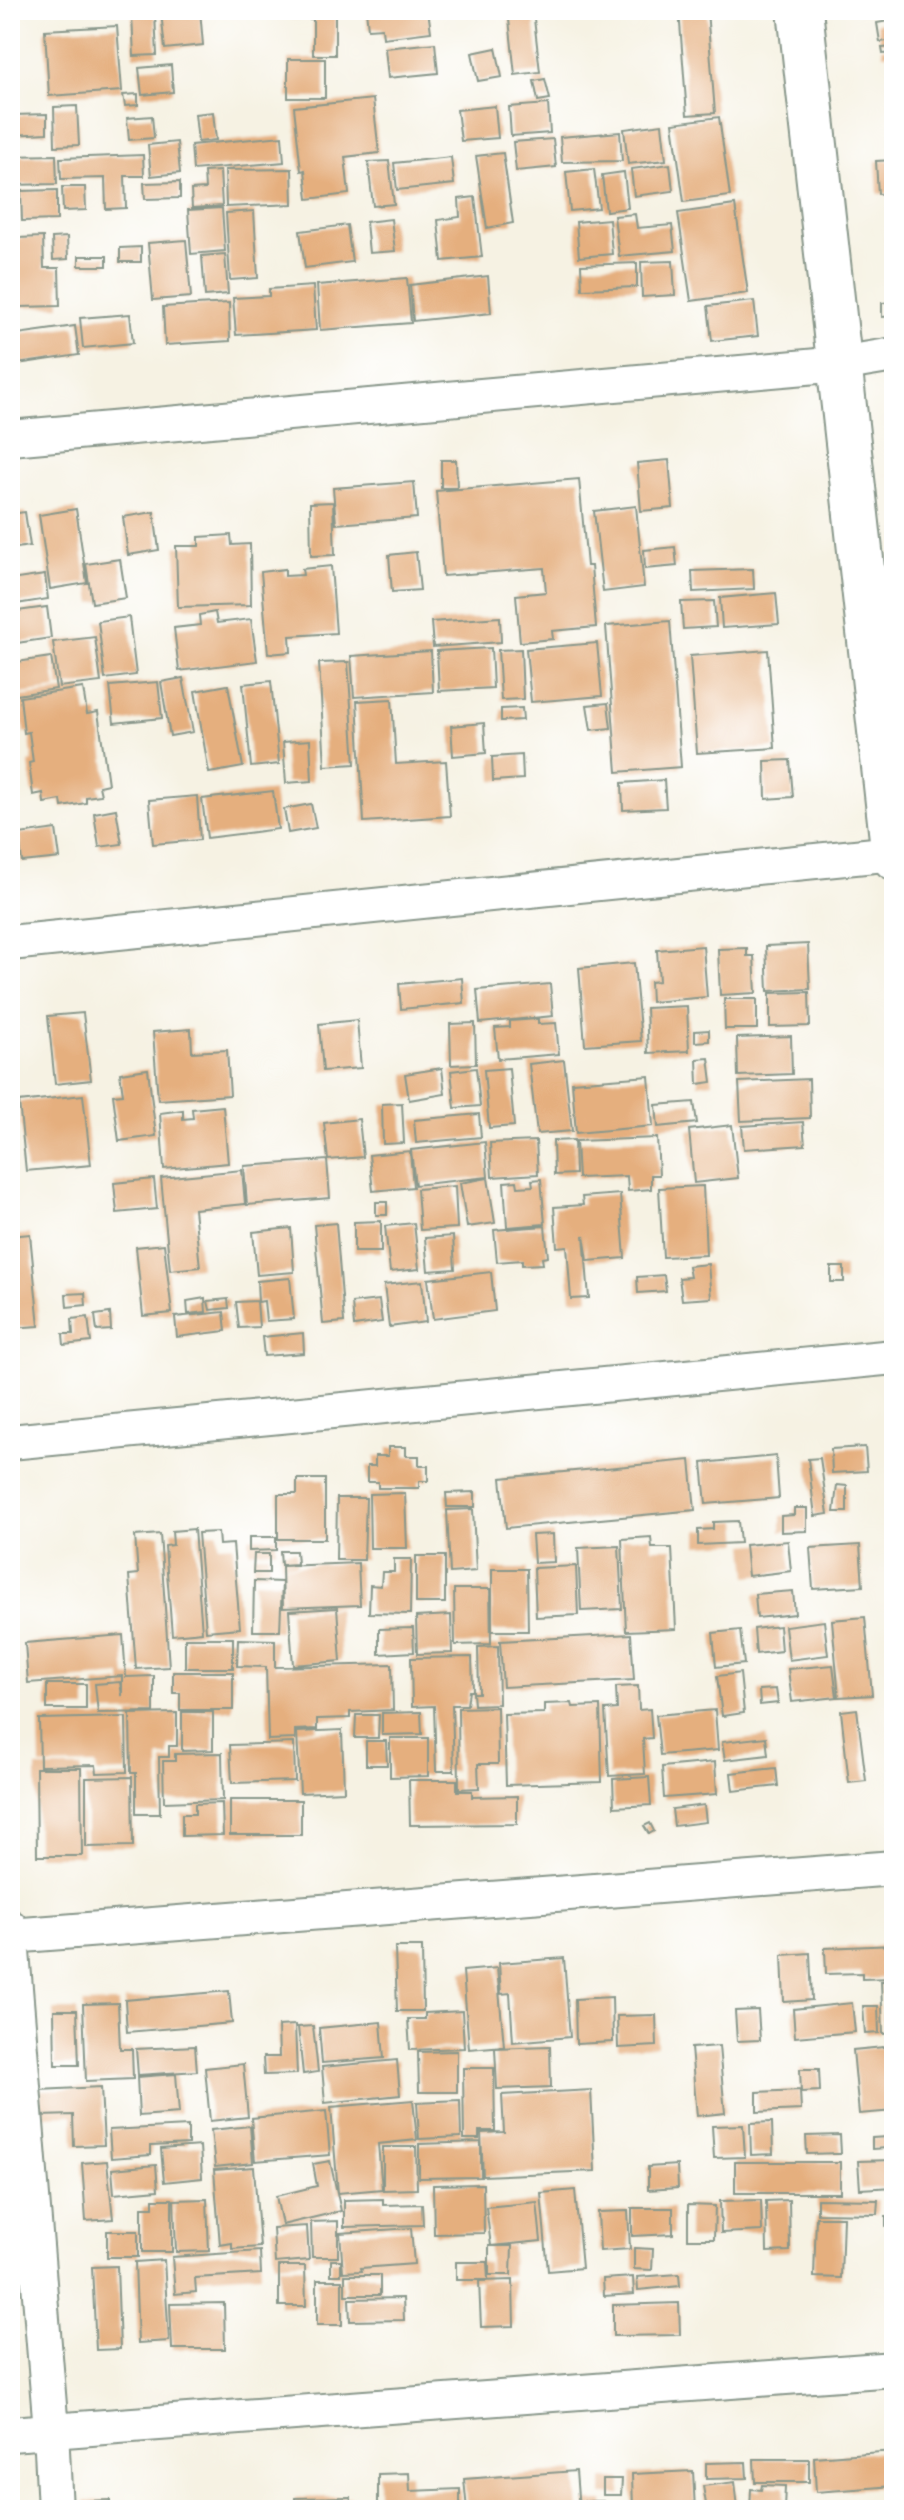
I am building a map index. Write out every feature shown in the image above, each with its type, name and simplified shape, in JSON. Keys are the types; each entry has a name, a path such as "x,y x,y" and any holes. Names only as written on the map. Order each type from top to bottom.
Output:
{"main road":[{"path":"800,10 894,854"}],"street":[{"path":"10,438 840,364 894,355"},
{"path":"10,943 894,854"},
{"path":"10,1442 894,1357"},
{"path":"55,2510 10,1933 894,1868"},
{"path":"10,2434 894,2369"}],"building":[{"path":"200,10 203,45 165,49 161,12"},
{"path":"291,10 335,10 335,55 313,55 313,19 291,19"},
{"path":"366,10 428,10 431,32 383,38 382,28 368,29"},
{"path":"465,10 490,10 490,12 466,15"},
{"path":"508,10 533,10 540,72 515,75"},
{"path":"679,10 707,10 715,113 687,115"},
{"path":"872,10 894,10 894,13 872,15"},
{"path":"155,14 157,55 134,56 132,15"},
{"path":"894,20 894,40 880,42 877,23"},
{"path":"10,24 13,24 14,49 10,50"},
{"path":"117,26 122,91 49,96 45,30"},
{"path":"435,43 438,73 388,78 385,48"},
{"path":"894,47 894,53 883,54 882,48"},
{"path":"496,48 502,77 478,81 472,53"},
{"path":"14,55 17,103 10,104 10,56"},
{"path":"288,59 325,59 325,98 288,98"},
{"path":"171,65 173,92 142,95 139,68"},
{"path":"545,79 550,99 538,101 534,81"},
{"path":"138,94 138,105 125,106 123,95"},
{"path":"373,99 379,153 345,157 349,194 308,199 305,170 301,171 294,107"},
{"path":"894,100 894,123 892,123 889,101"},
{"path":"548,104 550,133 511,136 509,107"},
{"path":"77,106 79,145 55,146 54,107"},
{"path":"495,106 498,138 461,141 457,110"},
{"path":"213,112 216,140 198,142 195,114"},
{"path":"47,114 47,133 13,135 13,115"},
{"path":"152,116 154,138 129,140 127,118"},
{"path":"719,117 730,196 684,202 673,123"},
{"path":"662,124 666,160 628,164 624,129"},
{"path":"620,132 622,161 562,162 560,137"},
{"path":"282,136 284,162 193,170 191,145"},
{"path":"553,139 556,167 516,171 513,142"},
{"path":"177,142 180,173 151,176 148,145"},
{"path":"503,153 513,223 487,228 476,156"},
{"path":"56,155 57,184 10,185 10,156"},
{"path":"143,155 144,176 125,176 126,208 106,209 105,178 61,179 60,158"},
{"path":"451,157 454,184 397,190 394,163"},
{"path":"894,160 894,193 878,194 876,161"},
{"path":"389,161 394,204 373,206 368,162"},
{"path":"670,164 673,191 634,196 631,169"},
{"path":"292,169 293,204 226,207 225,170"},
{"path":"594,169 599,208 570,211 566,172"},
{"path":"220,171 222,206 192,208 191,190 205,189 204,172"},
{"path":"624,172 628,208 606,211 602,175"},
{"path":"180,182 180,198 145,199 144,183"},
{"path":"62,187 85,187 86,210 63,211"},
{"path":"57,190 57,220 22,221 21,191"},
{"path":"10,194 16,194 16,224 10,224"},
{"path":"475,197 482,257 442,261 438,220 460,217 459,199"},
{"path":"735,205 748,293 691,301 678,213"},
{"path":"222,208 225,251 191,254 188,210"},
{"path":"254,211 258,278 230,280 226,213"},
{"path":"635,214 637,228 672,225 675,251 619,256 614,216"},
{"path":"391,219 395,251 369,253 366,222"},
{"path":"609,219 612,254 579,257 576,222"},
{"path":"347,225 352,262 305,268 300,231"},
{"path":"43,237 44,268 59,268 60,306 19,307 17,238"},
{"path":"67,237 68,259 53,260 52,238"},
{"path":"186,240 191,297 153,300 148,243"},
{"path":"141,247 141,262 120,262 120,248"},
{"path":"225,254 228,294 205,296 202,256"},
{"path":"79,256 107,256 107,266 79,266"},
{"path":"673,261 675,295 642,297 641,262"},
{"path":"637,263 637,287 582,289 581,265"},
{"path":"488,276 491,313 413,321 410,285"},
{"path":"407,278 411,323 320,330 317,285"},
{"path":"10,282 14,282 15,308 10,308"},
{"path":"313,286 316,330 236,335 233,298 269,296 269,289"},
{"path":"754,301 758,336 712,341 708,306"},
{"path":"894,302 894,316 882,317 882,303"},
{"path":"229,303 230,341 165,345 163,307"},
{"path":"130,314 133,343 83,348 80,318"},
{"path":"75,326 79,355 10,365 10,335"},
{"path":"441,460 456,460 457,488 441,488"},
{"path":"669,460 673,508 641,511 637,463"},
{"path":"579,479 596,627 552,631 553,639 520,642 516,595 546,592 544,568 443,576 436,491"},
{"path":"414,482 417,518 336,524 333,488"},
{"path":"333,502 335,555 311,556 310,503"},
{"path":"636,506 644,587 603,592 594,511"},
{"path":"76,509 87,583 50,589 39,515"},
{"path":"25,512 30,546 10,549 10,514"},
{"path":"154,512 159,550 128,555 123,517"},
{"path":"231,535 232,545 250,544 251,605 178,607 176,546 199,546 199,537"},
{"path":"675,547 677,566 645,569 644,550"},
{"path":"416,552 420,590 392,592 389,555"},
{"path":"120,559 126,598 92,603 86,564"},
{"path":"331,566 336,633 290,636 291,652 268,654 261,572 285,569 285,576 303,575 302,569"},
{"path":"753,569 754,589 693,592 692,571"},
{"path":"45,575 48,599 10,605 10,580"},
{"path":"776,593 779,624 722,628 720,598"},
{"path":"714,601 716,627 683,629 681,602"},
{"path":"47,607 51,638 10,644 10,612"},
{"path":"215,612 217,623 251,619 257,661 179,671 174,628 200,625 199,615"},
{"path":"129,617 136,675 105,679 98,621"},
{"path":"500,617 501,642 433,647 431,622"},
{"path":"670,621 681,767 617,772 606,626"},
{"path":"95,637 101,682 59,687 53,642"},
{"path":"597,643 602,696 531,702 526,649"},
{"path":"491,648 493,688 439,691 437,651"},
{"path":"521,649 523,699 501,700 498,650"},
{"path":"768,650 775,748 697,753 690,656"},
{"path":"431,651 433,692 354,697 351,656"},
{"path":"51,657 56,689 10,696 10,663"},
{"path":"348,662 355,764 325,766 319,663"},
{"path":"183,678 193,732 170,736 161,682"},
{"path":"271,681 279,764 251,767 243,684"},
{"path":"158,682 162,718 114,723 110,686"},
{"path":"228,685 243,767 209,773 195,691"},
{"path":"83,688 87,714 98,712 108,784 99,786 101,795 86,797 86,803 62,807 61,800 44,803 43,793 33,795 29,763 33,762 29,732 24,733 20,697"},
{"path":"392,699 396,764 446,761 450,816 364,822 357,701"},
{"path":"608,703 611,728 591,730 587,705"},
{"path":"522,708 523,720 501,721 501,709"},
{"path":"484,723 486,753 453,756 451,726"},
{"path":"310,740 312,781 286,783 283,742"},
{"path":"522,755 523,779 493,781 492,757"},
{"path":"790,760 793,797 766,799 765,761"},
{"path":"10,768 13,768 18,809 10,810"},
{"path":"664,780 666,808 623,810 622,783"},
{"path":"273,791 278,829 207,838 202,799"},
{"path":"197,796 200,840 153,844 149,800"},
{"path":"311,804 316,828 288,833 284,809"},
{"path":"116,809 122,844 99,847 94,813"},
{"path":"56,829 60,858 22,862 19,834"},
{"path":"808,944 810,989 768,991 766,946"},
{"path":"703,946 707,997 651,1002 650,982 659,981 657,950"},
{"path":"747,948 747,956 754,956 756,993 720,995 718,949"},
{"path":"634,963 641,1041 585,1045 579,968"},
{"path":"462,978 464,1003 401,1009 399,984"},
{"path":"550,984 553,1016 480,1023 477,990"},
{"path":"809,992 810,1026 770,1027 770,993"},
{"path":"724,999 757,999 757,1029 725,1029"},
{"path":"687,1006 689,1051 648,1053 646,1008"},
{"path":"83,1013 91,1080 55,1084 48,1016"},
{"path":"538,1019 538,1024 556,1023 559,1054 498,1059 495,1028 510,1027 510,1021"},
{"path":"357,1020 361,1068 323,1071 319,1024"},
{"path":"475,1023 476,1064 451,1065 450,1024"},
{"path":"191,1029 192,1052 227,1050 230,1095 158,1100 153,1032"},
{"path":"709,1030 709,1041 695,1042 695,1031"},
{"path":"791,1036 792,1074 738,1076 737,1038"},
{"path":"709,1058 712,1082 698,1084 697,1059"},
{"path":"564,1060 572,1131 537,1134 529,1064"},
{"path":"442,1068 445,1094 409,1100 405,1074"},
{"path":"476,1068 480,1106 455,1108 451,1071"},
{"path":"509,1068 514,1126 489,1128 484,1070"},
{"path":"148,1069 156,1136 119,1141 113,1095 123,1094 120,1073"},
{"path":"649,1076 653,1126 576,1133 572,1082"},
{"path":"809,1079 810,1118 741,1121 739,1082"},
{"path":"83,1095 91,1165 26,1171 19,1102"},
{"path":"694,1102 697,1123 658,1127 656,1105"},
{"path":"402,1103 404,1143 383,1144 382,1104"},
{"path":"223,1106 228,1163 164,1169 160,1113 183,1110 183,1119 193,1118 192,1109"},
{"path":"479,1114 481,1137 416,1143 414,1120"},
{"path":"359,1119 363,1157 328,1160 324,1123"},
{"path":"803,1122 805,1145 744,1149 742,1126"},
{"path":"732,1125 738,1178 694,1183 689,1130"},
{"path":"657,1138 659,1175 651,1175 651,1189 628,1191 627,1176 578,1178 576,1141"},
{"path":"574,1140 575,1174 554,1175 553,1141"},
{"path":"536,1141 538,1174 492,1177 490,1143"},
{"path":"485,1142 488,1177 415,1185 411,1150"},
{"path":"410,1151 413,1187 373,1191 369,1155"},
{"path":"327,1160 330,1198 247,1205 244,1166"},
{"path":"242,1170 245,1204 194,1209 200,1267 170,1270 161,1178"},
{"path":"488,1178 495,1223 467,1227 460,1183"},
{"path":"154,1179 157,1209 117,1213 114,1183"},
{"path":"541,1179 545,1224 507,1227 504,1182 517,1181 518,1187 533,1186 532,1180"},
{"path":"455,1186 457,1228 420,1230 417,1189"},
{"path":"703,1186 706,1255 663,1257 659,1188"},
{"path":"620,1194 625,1258 588,1261 584,1235 589,1298 571,1299 567,1246 557,1247 554,1207 583,1205 582,1197"},
{"path":"376,1202 387,1202 387,1215 376,1215"},
{"path":"381,1221 381,1252 354,1252 354,1222"},
{"path":"336,1223 344,1322 323,1324 314,1225"},
{"path":"414,1223 419,1269 390,1272 385,1226"},
{"path":"545,1226 548,1257 542,1258 543,1264 522,1265 522,1260 497,1262 494,1230"},
{"path":"291,1228 294,1272 257,1275 253,1232"},
{"path":"30,1234 39,1326 10,1328 10,1236"},
{"path":"453,1236 455,1269 428,1271 425,1238"},
{"path":"164,1244 172,1313 143,1316 136,1247"},
{"path":"708,1264 711,1298 682,1300 679,1278 690,1277 688,1266"},
{"path":"831,1267 844,1267 844,1282 831,1282"},
{"path":"491,1272 495,1311 433,1319 428,1279"},
{"path":"664,1275 666,1291 638,1293 637,1277"},
{"path":"290,1278 294,1319 266,1321 264,1301 258,1302 257,1281"},
{"path":"422,1281 426,1322 389,1327 384,1285"},
{"path":"85,1293 86,1305 67,1307 66,1294"},
{"path":"205,1298 206,1312 188,1314 187,1301"},
{"path":"228,1299 229,1308 210,1310 208,1301"},
{"path":"379,1300 382,1322 354,1326 352,1303"},
{"path":"257,1301 259,1327 239,1328 236,1302"},
{"path":"224,1312 226,1331 177,1337 175,1317"},
{"path":"110,1313 111,1330 97,1331 95,1315"},
{"path":"88,1317 91,1342 64,1345 63,1334 73,1334 72,1319"},
{"path":"303,1333 304,1353 264,1356 262,1337"},
{"path":"388,1447 406,1447 406,1456 419,1456 419,1466 428,1466 428,1481 419,1481 419,1488 378,1488 378,1482 367,1482 367,1466 375,1466 375,1456 388,1456"},
{"path":"865,1447 867,1471 832,1473 831,1449"},
{"path":"776,1456 779,1498 706,1504 702,1463"},
{"path":"820,1458 828,1514 815,1516 808,1459"},
{"path":"690,1460 695,1510 506,1528 501,1478"},
{"path":"297,1479 325,1479 325,1539 278,1539 278,1494 297,1494"},
{"path":"837,1485 847,1486 847,1512 834,1512"},
{"path":"475,1492 475,1507 447,1507 446,1493"},
{"path":"405,1493 407,1548 370,1548 369,1494"},
{"path":"337,1498 366,1498 364,1560 336,1560"},
{"path":"794,1508 807,1508 807,1531 781,1532 781,1516 794,1515"},
{"path":"473,1509 476,1571 450,1573 447,1510"},
{"path":"738,1521 740,1543 698,1545 698,1530 713,1529 713,1522"},
{"path":"194,1529 202,1632 172,1635 165,1546 173,1545 172,1531"},
{"path":"218,1532 219,1545 233,1544 240,1628 206,1631 198,1533"},
{"path":"160,1534 169,1667 136,1669 129,1575 138,1574 135,1536"},
{"path":"553,1534 554,1562 534,1563 532,1535"},
{"path":"249,1537 276,1537 276,1550 249,1551"},
{"path":"651,1537 652,1548 672,1548 676,1629 626,1631 622,1539"},
{"path":"788,1541 791,1571 748,1576 745,1545"},
{"path":"860,1545 863,1586 813,1589 810,1548"},
{"path":"619,1546 622,1609 581,1611 578,1548"},
{"path":"280,1551 296,1551 297,1564 281,1565"},
{"path":"254,1554 269,1554 269,1573 253,1573"},
{"path":"416,1556 445,1556 445,1603 416,1603"},
{"path":"394,1559 411,1559 410,1614 369,1613 370,1585 381,1586 382,1572 394,1572"},
{"path":"358,1563 360,1605 283,1608 282,1566"},
{"path":"576,1566 578,1615 536,1617 534,1568"},
{"path":"492,1569 527,1569 528,1631 492,1631"},
{"path":"254,1581 282,1582 280,1631 253,1631"},
{"path":"454,1589 490,1589 491,1644 455,1645"},
{"path":"793,1591 795,1614 757,1618 755,1594"},
{"path":"337,1608 341,1661 293,1665 289,1611"},
{"path":"451,1615 452,1653 417,1654 416,1617"},
{"path":"865,1617 872,1695 839,1697 832,1620"},
{"path":"824,1621 828,1655 789,1660 785,1626"},
{"path":"779,1626 781,1651 756,1654 754,1629"},
{"path":"413,1628 414,1652 379,1654 379,1629"},
{"path":"740,1630 744,1664 716,1667 713,1633"},
{"path":"631,1634 634,1680 503,1687 500,1641"},
{"path":"123,1635 126,1677 154,1676 154,1712 98,1713 95,1684 120,1682 122,1696 122,1676 28,1683 25,1643"},
{"path":"185,1638 233,1638 233,1668 185,1668"},
{"path":"238,1639 275,1640 275,1667 392,1664 393,1710 350,1712 350,1718 317,1719 317,1729 295,1730 295,1739 268,1740 266,1667 237,1666"},
{"path":"498,1646 499,1704 474,1705 473,1693 479,1693 478,1647"},
{"path":"472,1657 473,1691 469,1691 467,1705 452,1705 454,1771 436,1771 434,1706 412,1707 411,1658"},
{"path":"833,1665 837,1697 792,1702 788,1669"},
{"path":"173,1672 233,1672 233,1710 180,1710 180,1693 173,1693"},
{"path":"740,1673 744,1713 722,1716 717,1676"},
{"path":"47,1684 86,1684 86,1709 47,1709"},
{"path":"638,1686 639,1710 650,1709 652,1738 643,1739 645,1774 609,1776 605,1710 617,1709 616,1687"},
{"path":"776,1689 778,1703 760,1705 759,1690"},
{"path":"572,1703 573,1707 600,1706 602,1782 506,1785 504,1714 544,1713 544,1704"},
{"path":"497,1707 498,1764 478,1764 479,1788 459,1789 458,1708"},
{"path":"857,1709 866,1781 849,1783 841,1711"},
{"path":"715,1710 718,1750 660,1755 656,1715"},
{"path":"182,1712 213,1712 213,1750 182,1751"},
{"path":"421,1712 422,1734 382,1735 382,1713"},
{"path":"177,1713 177,1746 169,1746 169,1757 159,1757 160,1814 136,1814 136,1773 131,1773 130,1714"},
{"path":"356,1715 379,1715 378,1738 355,1738"},
{"path":"126,1717 127,1772 97,1773 96,1765 40,1766 39,1719"},
{"path":"342,1730 344,1791 300,1793 297,1732"},
{"path":"766,1737 768,1755 725,1760 722,1742"},
{"path":"390,1738 428,1738 428,1776 390,1777"},
{"path":"366,1741 386,1741 387,1765 366,1765"},
{"path":"294,1743 295,1781 232,1783 230,1745"},
{"path":"222,1753 223,1800 164,1802 163,1761 175,1761 175,1754"},
{"path":"715,1762 717,1794 664,1798 662,1767"},
{"path":"36,1768 81,1768 82,1856 37,1856"},
{"path":"776,1768 778,1786 733,1791 731,1773"},
{"path":"132,1777 133,1846 86,1847 86,1778"},
{"path":"649,1777 651,1805 614,1807 613,1779"},
{"path":"409,1780 457,1780 457,1791 472,1791 472,1797 517,1796 517,1824 410,1825"},
{"path":"230,1800 301,1800 301,1835 230,1835"},
{"path":"222,1803 223,1835 182,1836 182,1814 195,1814 195,1804"},
{"path":"704,1805 706,1822 674,1826 672,1809"},
{"path":"650,1823 654,1831 649,1834 644,1826"},
{"path":"894,1945 894,1978 862,1979 862,1973 826,1974 825,1948"},
{"path":"395,1947 422,1947 423,2011 397,2011"},
{"path":"810,1953 812,2000 784,2002 782,1955"},
{"path":"564,1958 570,2037 513,2042 510,1993 501,1994 499,1963"},
{"path":"497,1968 504,2046 469,2049 463,1971"},
{"path":"881,1981 894,1981 894,2033 883,2034"},
{"path":"229,1991 232,2023 127,2032 125,2000"},
{"path":"612,1997 613,2042 576,2044 575,1999"},
{"path":"118,2003 120,2049 132,2049 133,2079 86,2081 83,2004"},
{"path":"852,2003 855,2032 795,2037 793,2009"},
{"path":"863,2006 878,2006 879,2033 865,2034"},
{"path":"54,2010 77,2010 79,2065 55,2065"},
{"path":"758,2010 760,2040 737,2041 735,2011"},
{"path":"462,2011 464,2048 410,2050 408,2019 425,2019 425,2013"},
{"path":"656,2015 657,2046 618,2048 617,2016"},
{"path":"381,2022 384,2058 322,2063 319,2028"},
{"path":"295,2025 297,2074 264,2075 263,2057 279,2057 278,2026"},
{"path":"313,2026 318,2072 303,2074 298,2027"},
{"path":"195,2046 197,2071 138,2075 136,2049"},
{"path":"550,2046 551,2087 497,2089 495,2048"},
{"path":"719,2046 725,2113 697,2116 691,2048"},
{"path":"894,2046 894,2111 859,2114 853,2050"},
{"path":"457,2051 457,2092 419,2092 418,2052"},
{"path":"397,2060 400,2095 325,2103 322,2067"},
{"path":"243,2064 248,2117 210,2121 205,2068"},
{"path":"463,2068 494,2068 495,2131 479,2131 479,2139 464,2139"},
{"path":"800,2069 819,2069 820,2091 801,2092"},
{"path":"176,2074 179,2113 139,2116 137,2077"},
{"path":"101,2087 104,2145 74,2146 73,2115 41,2116 39,2090"},
{"path":"591,2090 595,2171 483,2176 481,2133 504,2132 502,2095"},
{"path":"800,2090 801,2110 757,2112 757,2092"},
{"path":"413,2100 417,2140 378,2144 382,2189 338,2193 331,2107"},
{"path":"460,2100 461,2137 419,2139 417,2102"},
{"path":"326,2111 330,2155 255,2161 251,2118"},
{"path":"772,2122 773,2154 751,2155 750,2123"},
{"path":"743,2125 745,2157 714,2158 712,2126"},
{"path":"188,2126 188,2144 151,2146 151,2155 111,2158 109,2130"},
{"path":"250,2126 253,2163 215,2167 211,2130"},
{"path":"840,2135 841,2153 807,2154 806,2136"},
{"path":"887,2137 887,2148 872,2149 872,2138"},
{"path":"481,2142 481,2177 419,2178 419,2144"},
{"path":"200,2146 202,2178 164,2182 161,2149"},
{"path":"383,2147 416,2147 417,2189 383,2190"},
{"path":"894,2160 894,2187 860,2189 858,2161"},
{"path":"107,2161 113,2219 86,2221 82,2163"},
{"path":"330,2161 341,2211 282,2225 276,2196 317,2186 313,2164"},
{"path":"735,2162 840,2162 840,2193 735,2193"},
{"path":"156,2165 158,2190 114,2194 112,2169"},
{"path":"677,2165 678,2188 648,2190 648,2167"},
{"path":"254,2167 260,2247 232,2249 232,2243 220,2245 214,2170"},
{"path":"483,2184 484,2233 434,2234 433,2185"},
{"path":"575,2190 582,2268 548,2271 541,2193"},
{"path":"153,2199 172,2199 172,2252 142,2252 142,2207 153,2207"},
{"path":"207,2199 209,2251 176,2252 174,2200"},
{"path":"383,2199 383,2205 422,2204 423,2225 344,2227 344,2200"},
{"path":"817,2199 878,2200 877,2214 817,2213"},
{"path":"761,2200 762,2231 721,2233 720,2201"},
{"path":"789,2200 790,2251 767,2252 766,2201"},
{"path":"537,2202 541,2241 491,2246 486,2207"},
{"path":"688,2205 715,2206 714,2239 688,2239"},
{"path":"632,2208 673,2208 673,2234 632,2236"},
{"path":"628,2211 630,2249 600,2251 598,2212"},
{"path":"886,2216 894,2216 894,2227 886,2226"},
{"path":"816,2217 843,2217 841,2278 814,2277"},
{"path":"338,2221 338,2257 312,2257 311,2222"},
{"path":"307,2226 309,2260 275,2263 273,2228"},
{"path":"411,2228 414,2264 343,2272 340,2233"},
{"path":"107,2231 138,2231 138,2257 107,2257"},
{"path":"489,2246 512,2246 511,2275 489,2275"},
{"path":"634,2248 653,2249 652,2270 634,2269"},
{"path":"260,2251 261,2274 195,2278 196,2292 175,2294 172,2257"},
{"path":"164,2260 169,2341 138,2343 135,2262"},
{"path":"331,2260 341,2260 341,2275 331,2275"},
{"path":"456,2262 487,2262 488,2280 456,2280"},
{"path":"117,2266 120,2349 96,2350 92,2267"},
{"path":"279,2266 305,2266 306,2306 279,2306"},
{"path":"679,2274 680,2286 638,2290 637,2277"},
{"path":"345,2275 380,2275 380,2295 345,2295"},
{"path":"633,2277 634,2294 604,2296 603,2279"},
{"path":"317,2280 342,2280 342,2325 317,2325"},
{"path":"513,2280 514,2326 481,2327 479,2281"},
{"path":"403,2298 404,2320 350,2321 349,2299"},
{"path":"224,2303 225,2349 172,2349 170,2304"},
{"path":"679,2303 680,2335 613,2336 613,2305"},
{"path":"894,2451 894,2486 816,2492 814,2457"},
{"path":"754,2459 809,2459 809,2482 755,2482"},
{"path":"746,2462 747,2478 706,2479 706,2463"},
{"path":"576,2471 579,2510 467,2510 464,2479"},
{"path":"693,2471 695,2510 633,2510 632,2474"},
{"path":"409,2473 410,2491 460,2489 460,2510 378,2510 378,2474"},
{"path":"603,2479 622,2479 621,2495 603,2495"},
{"path":"735,2482 738,2508 707,2510 703,2486"},
{"path":"762,2485 785,2486 784,2510 750,2510 751,2489 761,2490"},
{"path":"351,2497 351,2510 295,2510 295,2498"},
{"path":"110,2500 110,2510 86,2510 85,2501"},
{"path":"585,2501 604,2501 605,2510 585,2510"}]}
